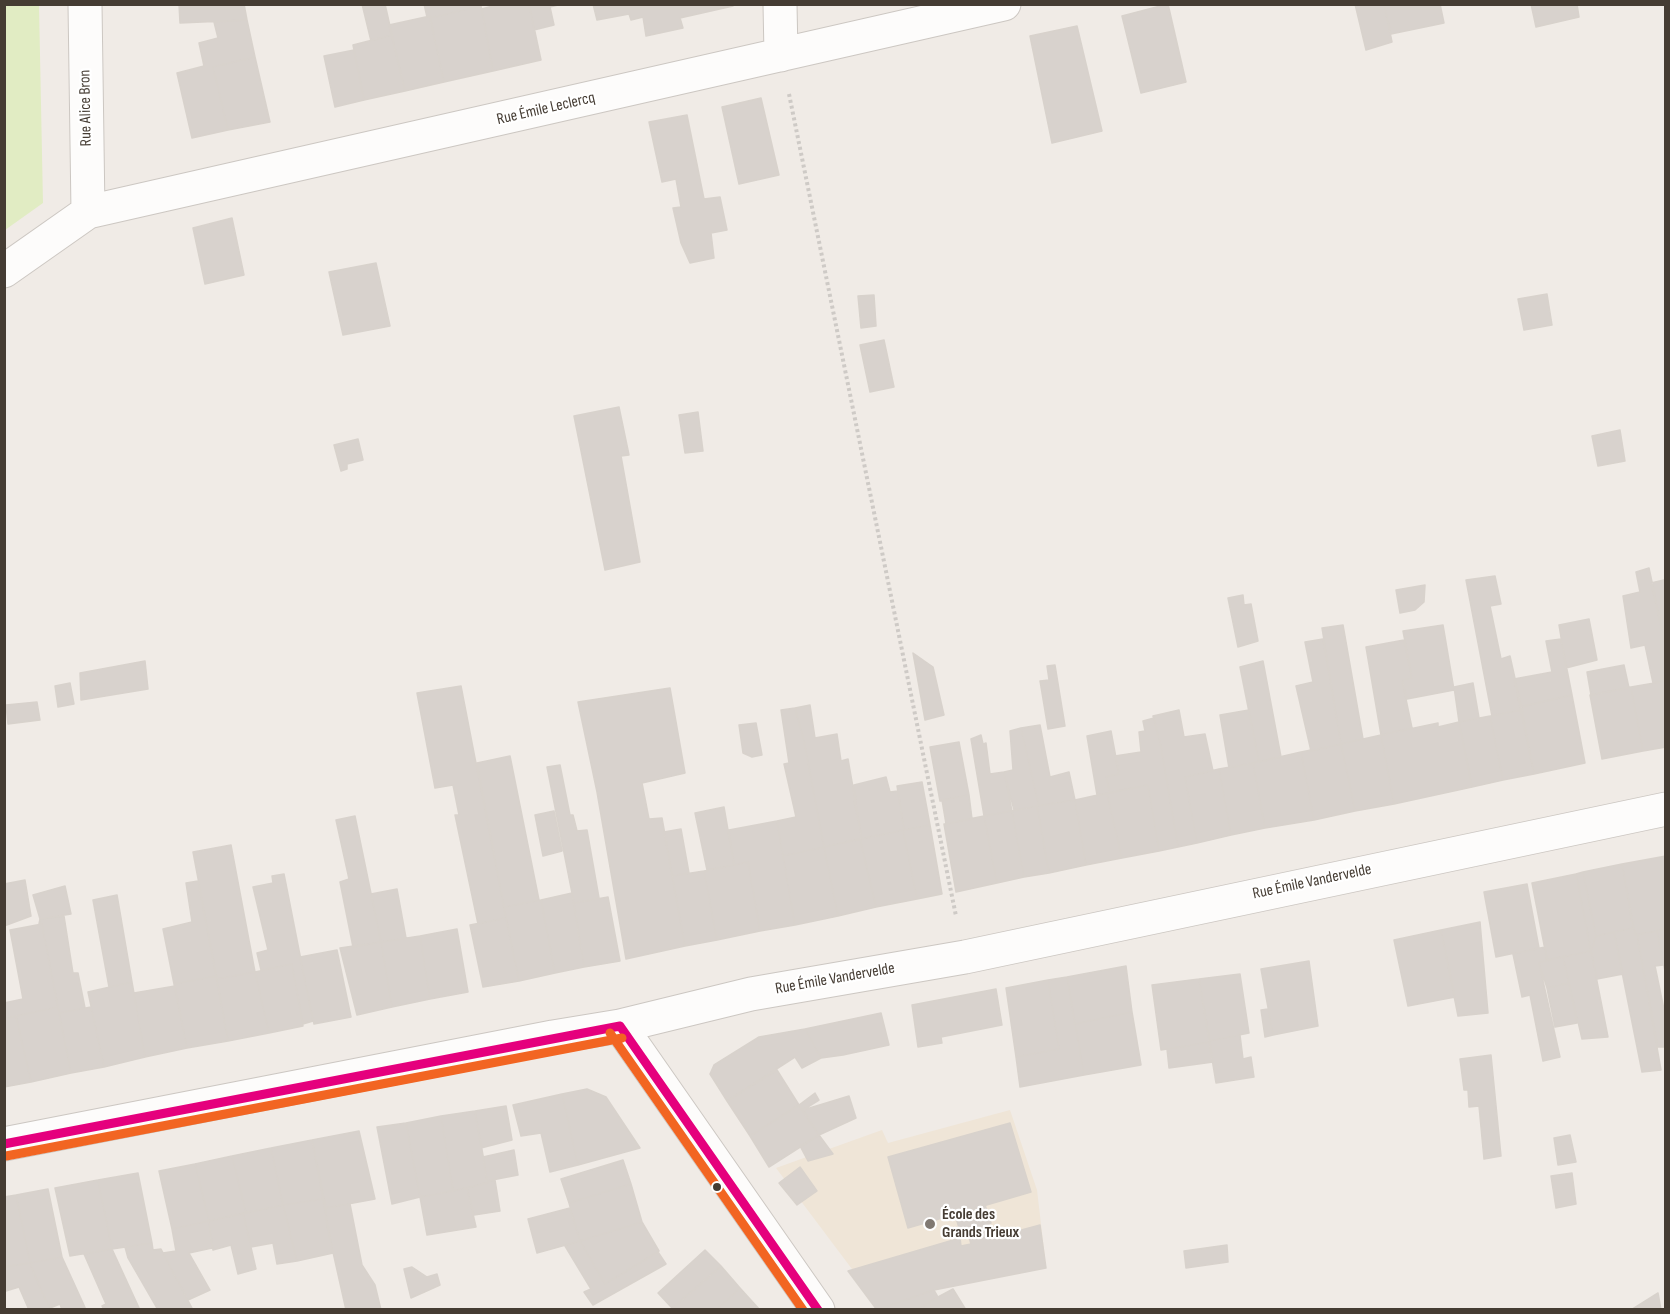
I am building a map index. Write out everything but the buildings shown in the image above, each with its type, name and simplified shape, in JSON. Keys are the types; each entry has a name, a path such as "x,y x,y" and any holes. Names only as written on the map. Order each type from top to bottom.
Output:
{"street":[{"name":"Rue Alice Bron","path":"85,4 88,212"},
{"path":"780,4 781,55"},
{"name":"Rue Émile Leclercq","path":"88,212 1004,4"},
{"path":"4,271 88,212"},
{"name":"Rue Émile Vandervelde","path":"4,1144 553,1037 620,1026 751,994 965,957 1665,809"},
{"path":"620,1026 818,1310"}],"path":[{"path":"781,55 965,957"}],"shaded area":[{"name":"École des Grands Trieux","path":"1010,1110 1037,1190 1045,1258 876,1301 776,1168 882,1130 888,1143"}],"green space":[{"path":"5,4 39,5 43,203 5,230"}],"transit line":[{"path":"620,1026 818,1310"},
{"path":"4,1144 620,1026"},
{"path":"610,1033 803,1310"},
{"path":"6,1156 622,1038"}],"place":[{"name":"École des Grands Trieux","path":"930,1224"}]}
